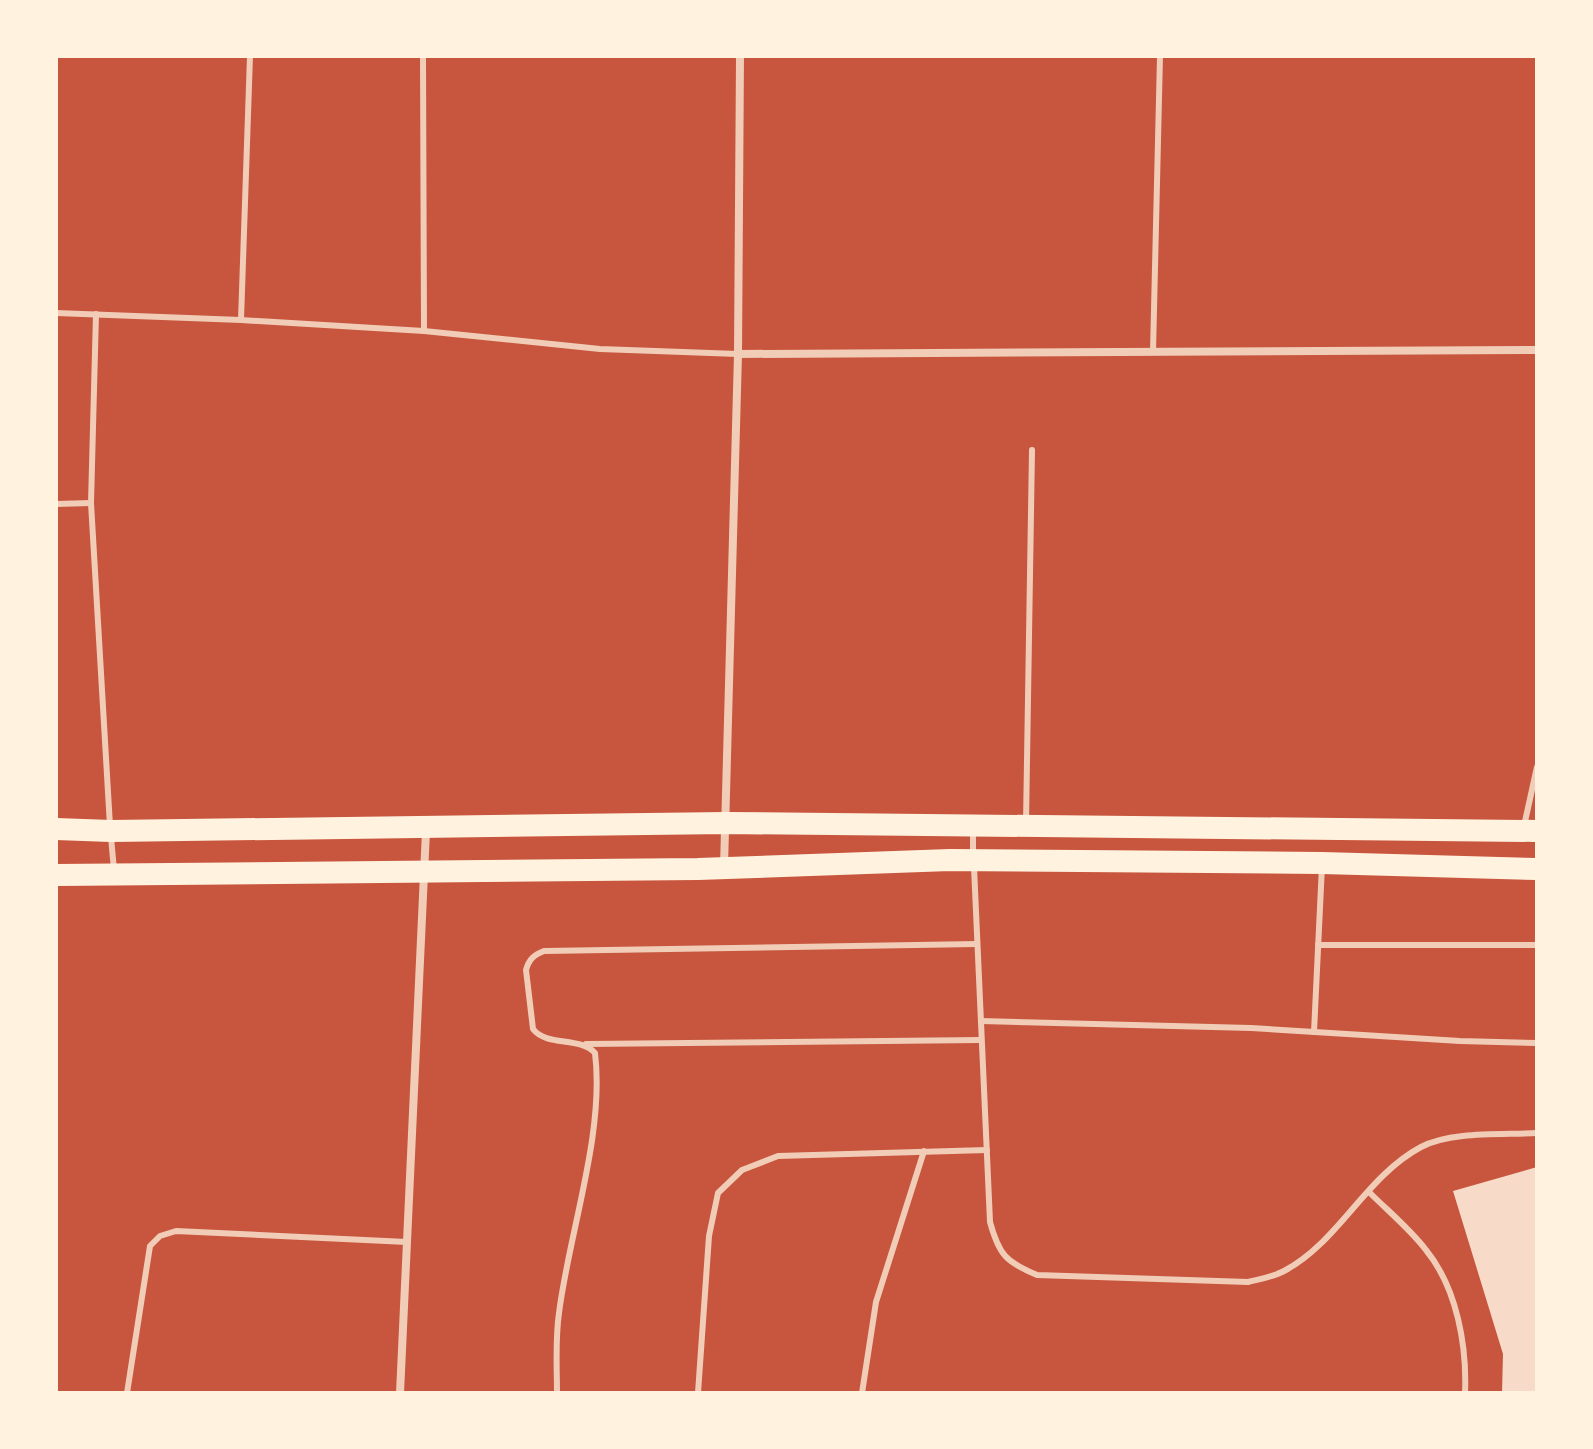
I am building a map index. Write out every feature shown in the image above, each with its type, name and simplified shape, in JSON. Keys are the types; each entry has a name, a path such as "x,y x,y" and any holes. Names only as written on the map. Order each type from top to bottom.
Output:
{"highway":[{"path":"56,829 111,831 726,823 1530,831"},
{"path":"1482,831 1483,868"},
{"path":"56,875 724,868 973,860 1322,863 1537,869"}],"street":[{"path":"724,868 738,354 740,56"},
{"path":"738,354 1537,350"},
{"path":"400,1393 426,826"}],"lane":[{"path":"241,320 250,56"},
{"path":"423,56 424,331"},
{"path":"1153,352 1160,56"},
{"path":"56,313 424,331 600,349 738,354"},
{"path":"96,314 91,503 114,875"},
{"path":"1025,825 1032,450"},
{"path":"56,504 91,503"},
{"path":"1530,831 1537,767"},
{"path":"973,825 990,1222 997,1248 1013,1265 1037,1275 1248,1282 1282,1273 1313,1252 1392,1166 1423,1146 1460,1137 1537,1133"},
{"path":"1314,1032 1322,863"},
{"path":"977,944 559,950 535,954 526,970 533,1029 544,1037 586,1044 981,1040"},
{"path":"1318,945 1537,945"},
{"path":"981,1021 1251,1028 1537,1043"},
{"path":"557,1393 559,1314 592,1131 597,1065 595,1053 586,1044"},
{"path":"698,1393 709,1236 718,1193 742,1170 778,1156 987,1150"},
{"path":"862,1393 876,1302 924,1151"},
{"path":"1369,1192 1428,1251 1452,1296 1466,1363 1465,1393"},
{"path":"127,1393 150,1246 160,1236 176,1231 407,1242"}],"building":[{"path":"1537,1167 1537,1393 1502,1393 1503,1354 1453,1191"}]}
